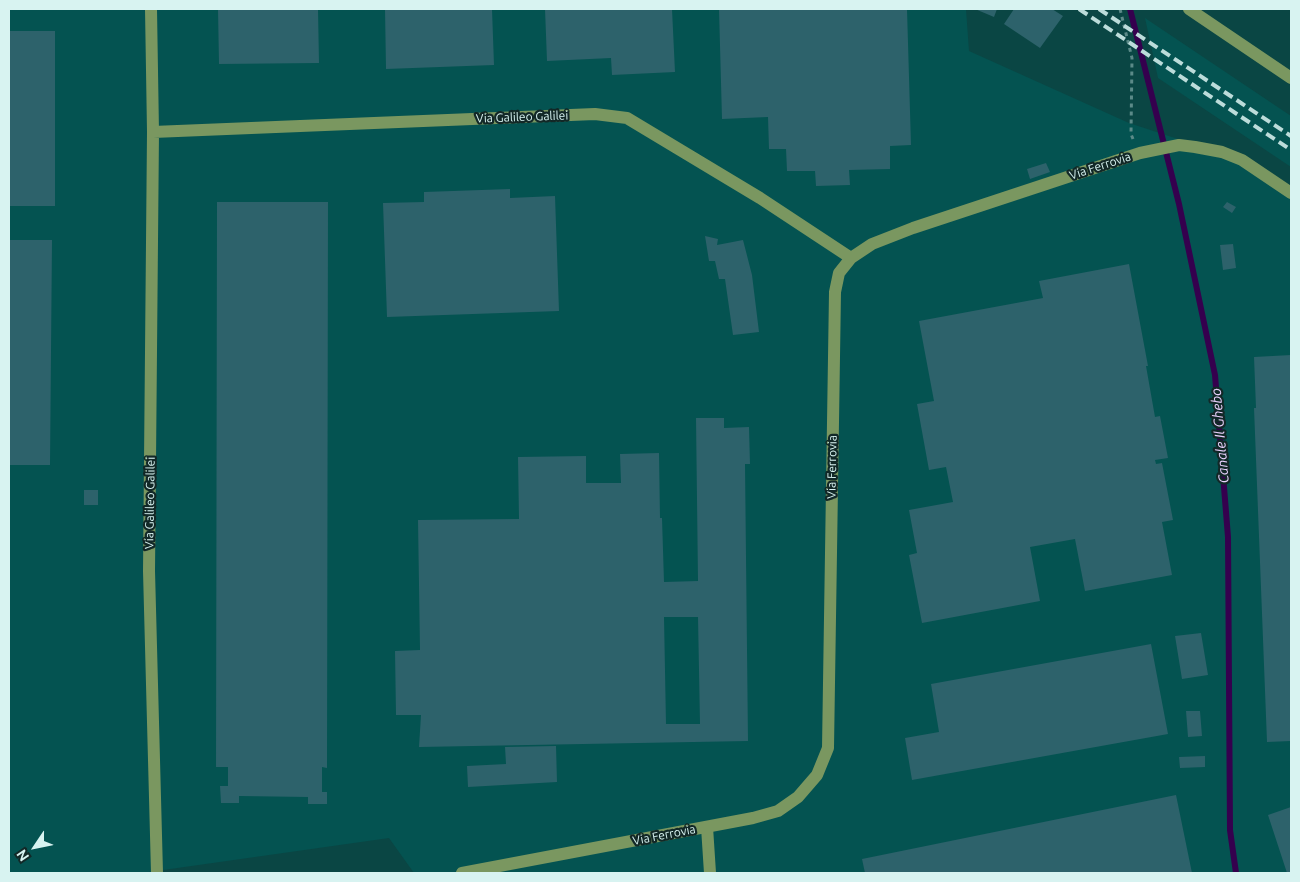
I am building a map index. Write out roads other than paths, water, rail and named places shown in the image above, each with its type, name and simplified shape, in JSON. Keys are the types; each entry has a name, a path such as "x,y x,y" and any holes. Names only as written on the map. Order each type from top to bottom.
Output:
{"street":[{"name":"Via Galileo Galilei","path":"151,9 153,132 149,571 157,873"},
{"path":"1189,9 1291,78"},
{"name":"Via Galileo Galilei","path":"153,132 595,114 627,118 760,198 851,258"},
{"name":"Via Ferrovia","path":"462,873 753,818 778,811 798,797 817,775 828,748 835,292 839,273 851,258 872,244 913,228 1140,153 1179,146 1195,146 1222,152 1242,160 1291,193"},
{"path":"707,827 710,873"}],"waterway":[{"name":"Canale Il Ghebo","path":"1130,9 1179,204 1215,375 1228,537 1230,830 1236,873"}],"railway":[{"path":"1079,9 1291,150"},
{"path":"1099,9 1291,136"}]}
